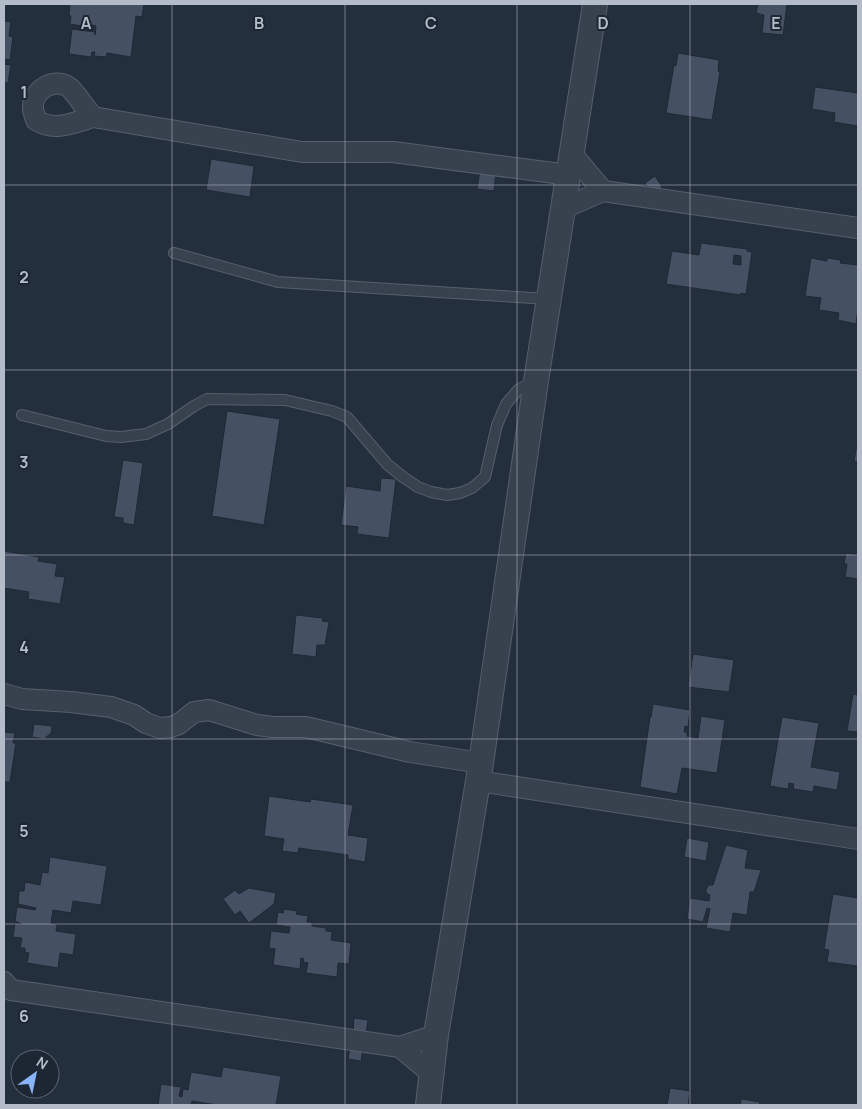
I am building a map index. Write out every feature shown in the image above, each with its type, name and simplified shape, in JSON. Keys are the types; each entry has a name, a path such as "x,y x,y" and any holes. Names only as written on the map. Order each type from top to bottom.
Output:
{"street":[{"path":"428,1105 436,1035 479,772 536,381 595,4"},
{"path":"93,117 302,152 393,152 571,165 603,191 858,228"},
{"path":"564,208 603,191"},
{"path":"4,694 22,699 111,707 134,715 146,723 160,728 179,724 194,712 209,710 257,725 306,727 410,752 479,772 858,839"},
{"path":"6,990 400,1047 436,1035"},
{"path":"400,1047 431,1073"}],"lane":[{"path":"174,253 278,282 549,299"},
{"path":"22,415 106,436 121,437 146,434 168,424 194,406 207,400 285,400 332,411 347,417 387,464 403,477 432,492 447,495 460,493 472,488 485,478 497,425 506,404 519,389 536,381"}],"building":[{"path":"70,4 144,4 142,17 136,16 131,57 107,53 106,57 94,56 95,52 92,52 91,57 69,54 72,29 95,32 95,35 96,26 88,24 88,27 70,24"},
{"path":"758,4 787,4 783,35 762,33 764,15 756,13"},
{"path":"4,21 11,22 9,36 13,37 10,60 4,59"},
{"path":"678,53 719,60 718,71 720,72 712,120 666,113 674,65 676,66"},
{"path":"4,64 11,65 8,83 4,82"},
{"path":"815,87 858,93 858,126 834,122 835,113 812,109"},
{"path":"211,159 254,166 250,197 206,190"},
{"path":"480,170 496,173 494,191 477,189"},
{"path":"655,176 662,187 653,194 645,183"},
{"path":"701,243 747,249 747,251 752,252 746,294 741,293 741,295 666,284 672,251 699,255","holes":["734,255 741,256 741,265 733,264"]},
{"path":"811,258 827,261 827,258 841,260 840,263 858,265 856,324 838,320 839,313 819,310 821,298 805,296"},
{"path":"227,411 280,419 264,525 212,516"},
{"path":"858,439 858,462 854,461"},
{"path":"123,460 143,463 134,525 123,523 123,518 114,517"},
{"path":"381,478 396,479 389,538 357,534 358,527 341,525 346,486 380,491"},
{"path":"4,551 39,557 38,561 57,564 55,576 65,577 60,604 28,599 29,592 4,588"},
{"path":"846,553 858,555 858,579 845,577 847,564 844,564"},
{"path":"296,615 323,618 322,621 329,622 325,645 317,645 316,657 292,654"},
{"path":"693,654 734,660 729,692 688,687"},
{"path":"853,694 858,695 858,732 847,731"},
{"path":"653,704 690,710 688,727 685,726 684,732 687,732 687,736 698,738 701,716 725,720 717,773 682,768 677,794 640,787"},
{"path":"782,717 819,723 811,767 840,772 837,790 814,786 813,792 793,789 794,784 789,783 788,789 770,786"},
{"path":"34,724 52,726 51,733 44,739 32,737"},
{"path":"4,732 15,733 13,743 16,743 10,782 4,782"},
{"path":"269,796 310,802 311,799 353,805 348,835 368,838 365,862 348,859 348,855 299,848 298,853 282,851 284,839 264,836"},
{"path":"687,838 709,842 706,861 684,857"},
{"path":"726,845 748,850 745,868 761,870 754,892 750,892 747,915 733,913 730,932 706,928 710,909 707,908 703,922 687,919 690,898 709,901 710,895 706,893 706,889 709,885 713,885"},
{"path":"50,857 107,866 101,905 73,901 71,913 53,910 51,923 57,924 56,931 76,934 73,955 60,953 58,968 27,963 29,953 25,952 25,948 20,948 22,938 13,937 15,923 21,924 15,921 17,907 35,910 36,908 18,904 19,891 24,891 25,882 40,885 42,872 48,873"},
{"path":"249,888 276,893 274,904 249,923 240,911 235,915 223,899 235,890 239,894"},
{"path":"833,894 858,898 858,966 827,962 829,950 824,949"},
{"path":"284,909 297,911 296,914 308,916 307,922 312,922 312,926 326,928 326,931 332,932 331,940 351,943 349,964 338,963 337,977 306,973 308,963 303,962 304,959 301,958 300,969 273,965 275,949 269,948 271,931 289,933 290,927 276,925 278,912 283,913"},
{"path":"354,1018 368,1020 366,1034 353,1032"},
{"path":"350,1047 363,1049 361,1061 348,1059"},
{"path":"223,1067 281,1076 276,1105 217,1105 192,1101 191,1105 158,1105 161,1084 181,1087 179,1096 182,1097 183,1089 188,1090 191,1072 221,1077"},
{"path":"670,1088 690,1091 688,1105 667,1105"},
{"path":"741,1099 760,1102 759,1105 740,1105"}]}
